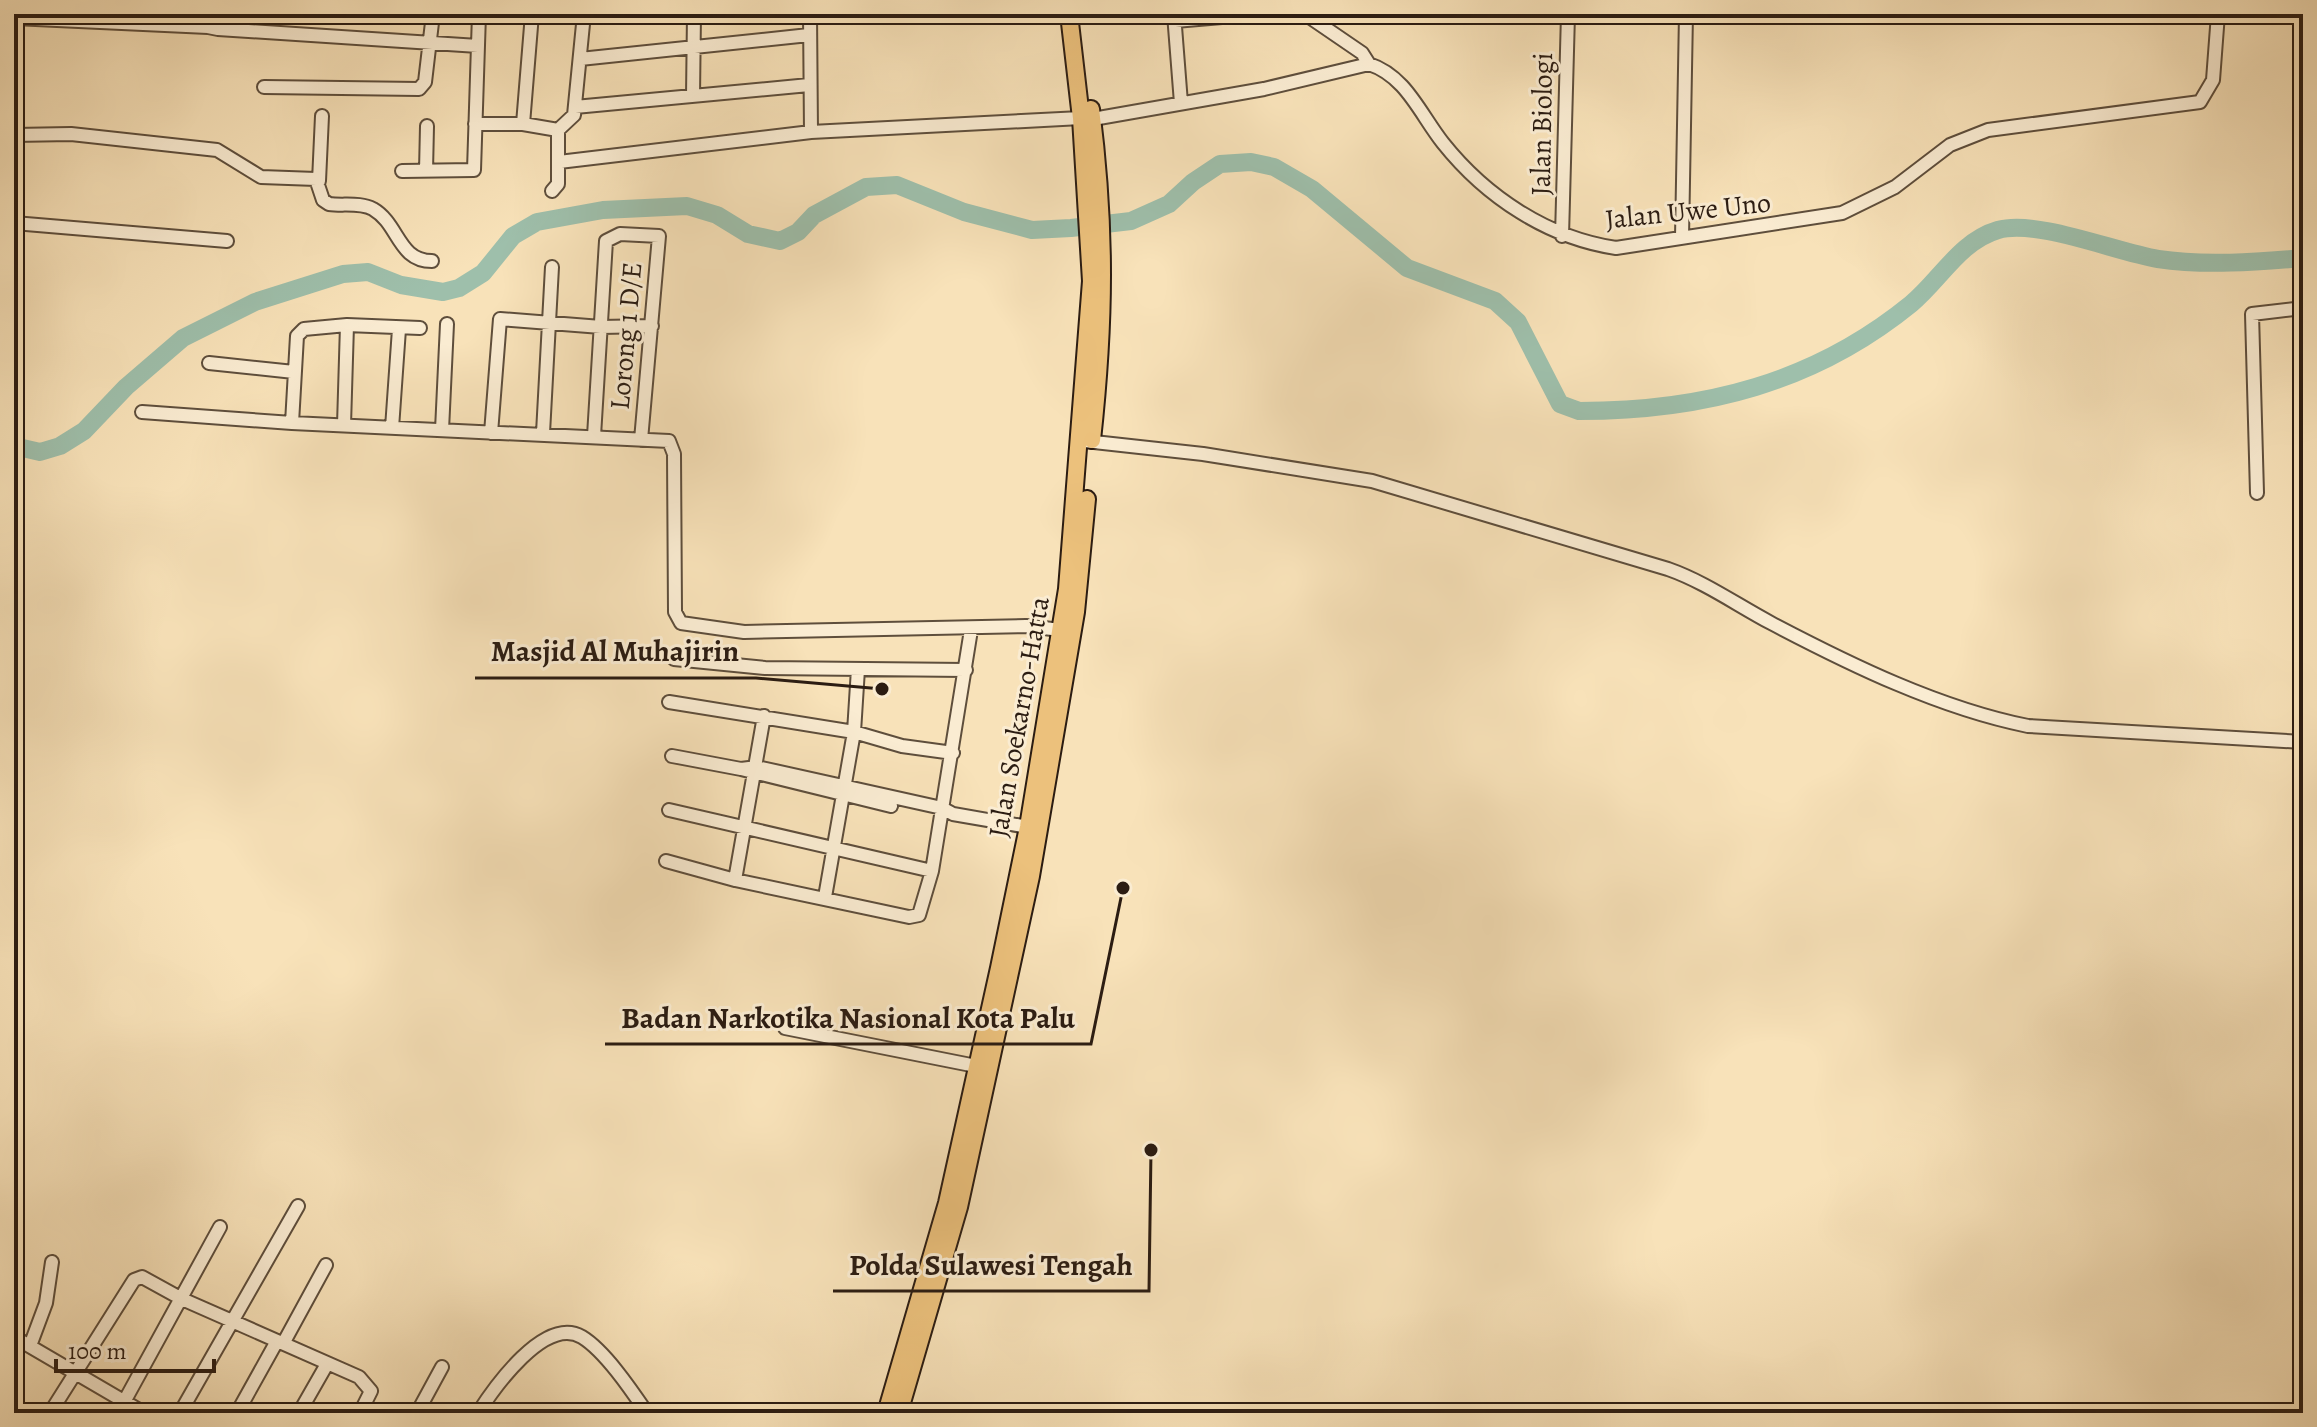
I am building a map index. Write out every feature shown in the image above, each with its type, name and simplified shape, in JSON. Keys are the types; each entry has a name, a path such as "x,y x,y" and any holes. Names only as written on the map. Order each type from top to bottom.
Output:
{"main road":[{"name":"Jalan Soekarno-Hatta","path":"1069,14 1087,119"},
{"name":"Jalan Soekarno-Hatta","path":"886,1413 898,1403 959,1207 1028,827 1045,765 1102,344 1095,202 1080,14"},
{"name":"Jalan Soekarno-Hatta","path":"898,1403 947,1203 976,1066 992,1028 1078,598 1087,441"}],"street":[{"path":"264,87 419,89 425,82 433,14"},
{"path":"402,171 474,170 479,14"},
{"path":"523,124 532,14"},
{"path":"475,124 523,124 558,130 571,122 584,14"},
{"path":"693,96 694,14"},
{"path":"810,14 811,132"},
{"path":"1181,103 1174,17 1257,14"},
{"name":"Jalan Uwe Uno","path":"1305,14 1362,53 1369,64 1382,68 1404,86 1463,167 1536,223 1586,244 1616,248 1842,213 1895,187 1950,145 1988,130 2200,102 2213,80 2218,14"},
{"name":"Jalan Biologi","path":"1562,236 1568,14"},
{"path":"1682,237 1686,14"},
{"path":"14,18 205,20 478,46"},
{"path":"580,59 809,35"},
{"path":"559,162 811,132 1087,119 1264,89 1369,64"},
{"path":"575,107 809,85"},
{"path":"322,116 319,181 323,200 329,204 373,209 383,216 405,251 422,261 432,261"},
{"path":"426,171 427,126"},
{"path":"552,191 558,184 558,130"},
{"path":"14,135 71,134 217,150 261,177 319,181"},
{"path":"14,223 227,241"},
{"name":"Lorong 1 D/E","path":"601,327 606,241 620,234 659,236 641,440"},
{"path":"543,433 552,267"},
{"path":"2257,493 2252,314 2303,308"},
{"path":"491,433 500,319 601,327 652,326"},
{"path":"442,430 447,324"},
{"path":"344,425 347,325"},
{"path":"292,423 294,372 300,333 310,326 420,328"},
{"path":"594,436 601,327"},
{"path":"392,428 399,329"},
{"path":"209,363 294,372"},
{"path":"142,412 292,423 666,440 672,445 675,612 681,623 744,632 971,630 1026,626 1061,630"},
{"path":"1087,441 1203,454 1372,481 1668,569 1692,577 1816,646 1946,702 1999,720 2028,726 2303,742"},
{"path":"666,861 735,880 916,917 932,871 945,813 971,630"},
{"path":"674,659 765,668 966,670"},
{"path":"825,897 854,732 858,669"},
{"path":"669,702 854,732 902,746 953,753"},
{"path":"735,880 750,770 764,716"},
{"path":"672,756 945,813 1028,827"},
{"path":"669,810 932,871"},
{"path":"785,1028 976,1066"},
{"path":"180,1413 298,1206"},
{"path":"124,1402 220,1227"},
{"path":"14,1353 46,1303 52,1262"},
{"path":"237,1413 326,1265"},
{"path":"50,1413 136,1278 153,1280 182,1299 281,1342 370,1386 361,1411"},
{"path":"478,1413 533,1346 558,1336 571,1335 583,1338 628,1385 647,1413"},
{"path":"22,1342 144,1413"},
{"path":"299,1413 327,1364"},
{"path":"417,1413 442,1367"}],"waterway":[{"path":"14,446 40,452 60,446 84,431 126,387 183,338 255,302 343,274 368,272 401,285 443,292 459,288 483,273 513,236 537,222 603,210 687,206 717,215 748,234 780,241 798,232 814,215 866,187 897,185 964,212 1032,230 1131,221 1169,204 1193,182 1220,164 1251,162 1274,167 1312,189 1407,268 1495,301 1518,322 1560,404 1579,411 1625,410 1713,398 1796,373 1874,331 1911,304 1972,243 1998,230 2014,228 2055,232 2176,261 2230,263 2303,258"}],"place":[{"name":"Masjid Al Muhajirin","path":"882,689"},
{"name":"Badan Narkotika Nasional Kota Palu","path":"1123,888"},
{"name":"Polda Sulawesi Tengah","path":"1151,1150"}]}
